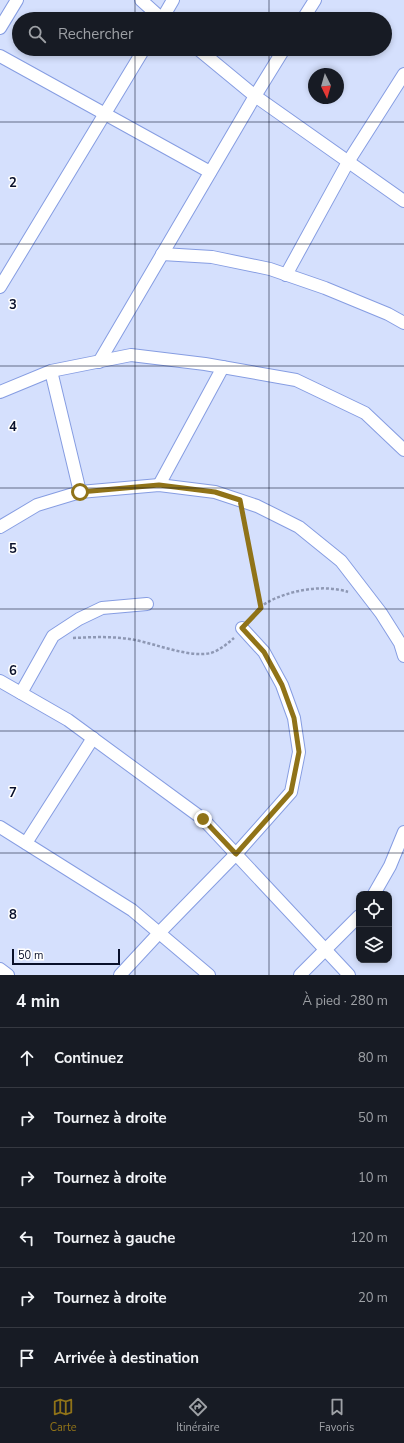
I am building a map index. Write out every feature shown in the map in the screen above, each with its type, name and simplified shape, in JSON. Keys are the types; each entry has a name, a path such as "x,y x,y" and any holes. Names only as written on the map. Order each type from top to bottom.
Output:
{"street":[{"path":"0,28 17,0"},
{"path":"142,0 155,12"},
{"path":"166,12 173,0"},
{"path":"307,12 315,0"},
{"path":"0,56 210,172"},
{"path":"0,287 140,56"},
{"path":"206,56 255,96 404,201"},
{"path":"99,362 280,56"},
{"path":"286,275 348,162 404,74"},
{"path":"162,254 212,257 270,269 325,288 388,314 404,323"},
{"path":"0,392 51,371 131,356 205,364 296,380 365,413 404,450"},
{"path":"159,485 224,367"},
{"path":"51,371 80,492"},
{"path":"0,527 37,505 80,492 159,485 215,492 257,506 299,527 341,561 381,613 400,643 404,656"},
{"path":"21,693 53,636 80,618 102,608 147,604"},
{"path":"120,975 159,932 236,854 291,792 299,752 294,718 282,685 264,652 242,628"},
{"path":"0,681 68,720 203,819 348,975"},
{"path":"26,843 93,738"},
{"path":"0,827 132,910 209,975"},
{"path":"376,891 390,866 404,832"},
{"path":"300,975 356,919"},
{"path":"0,969 8,975"}],"path":[{"path":"240,500 261,608"},
{"path":"71,638 103,637 135,640 175,650 210,653 221,649 233,639 267,602 286,594 304,590 328,588 352,594"}],"route":[{"path":"80,492 159,485 215,492 240,500 261,608 242,628 264,652 282,685 294,718 299,752 291,792 236,854 203,819"}]}
